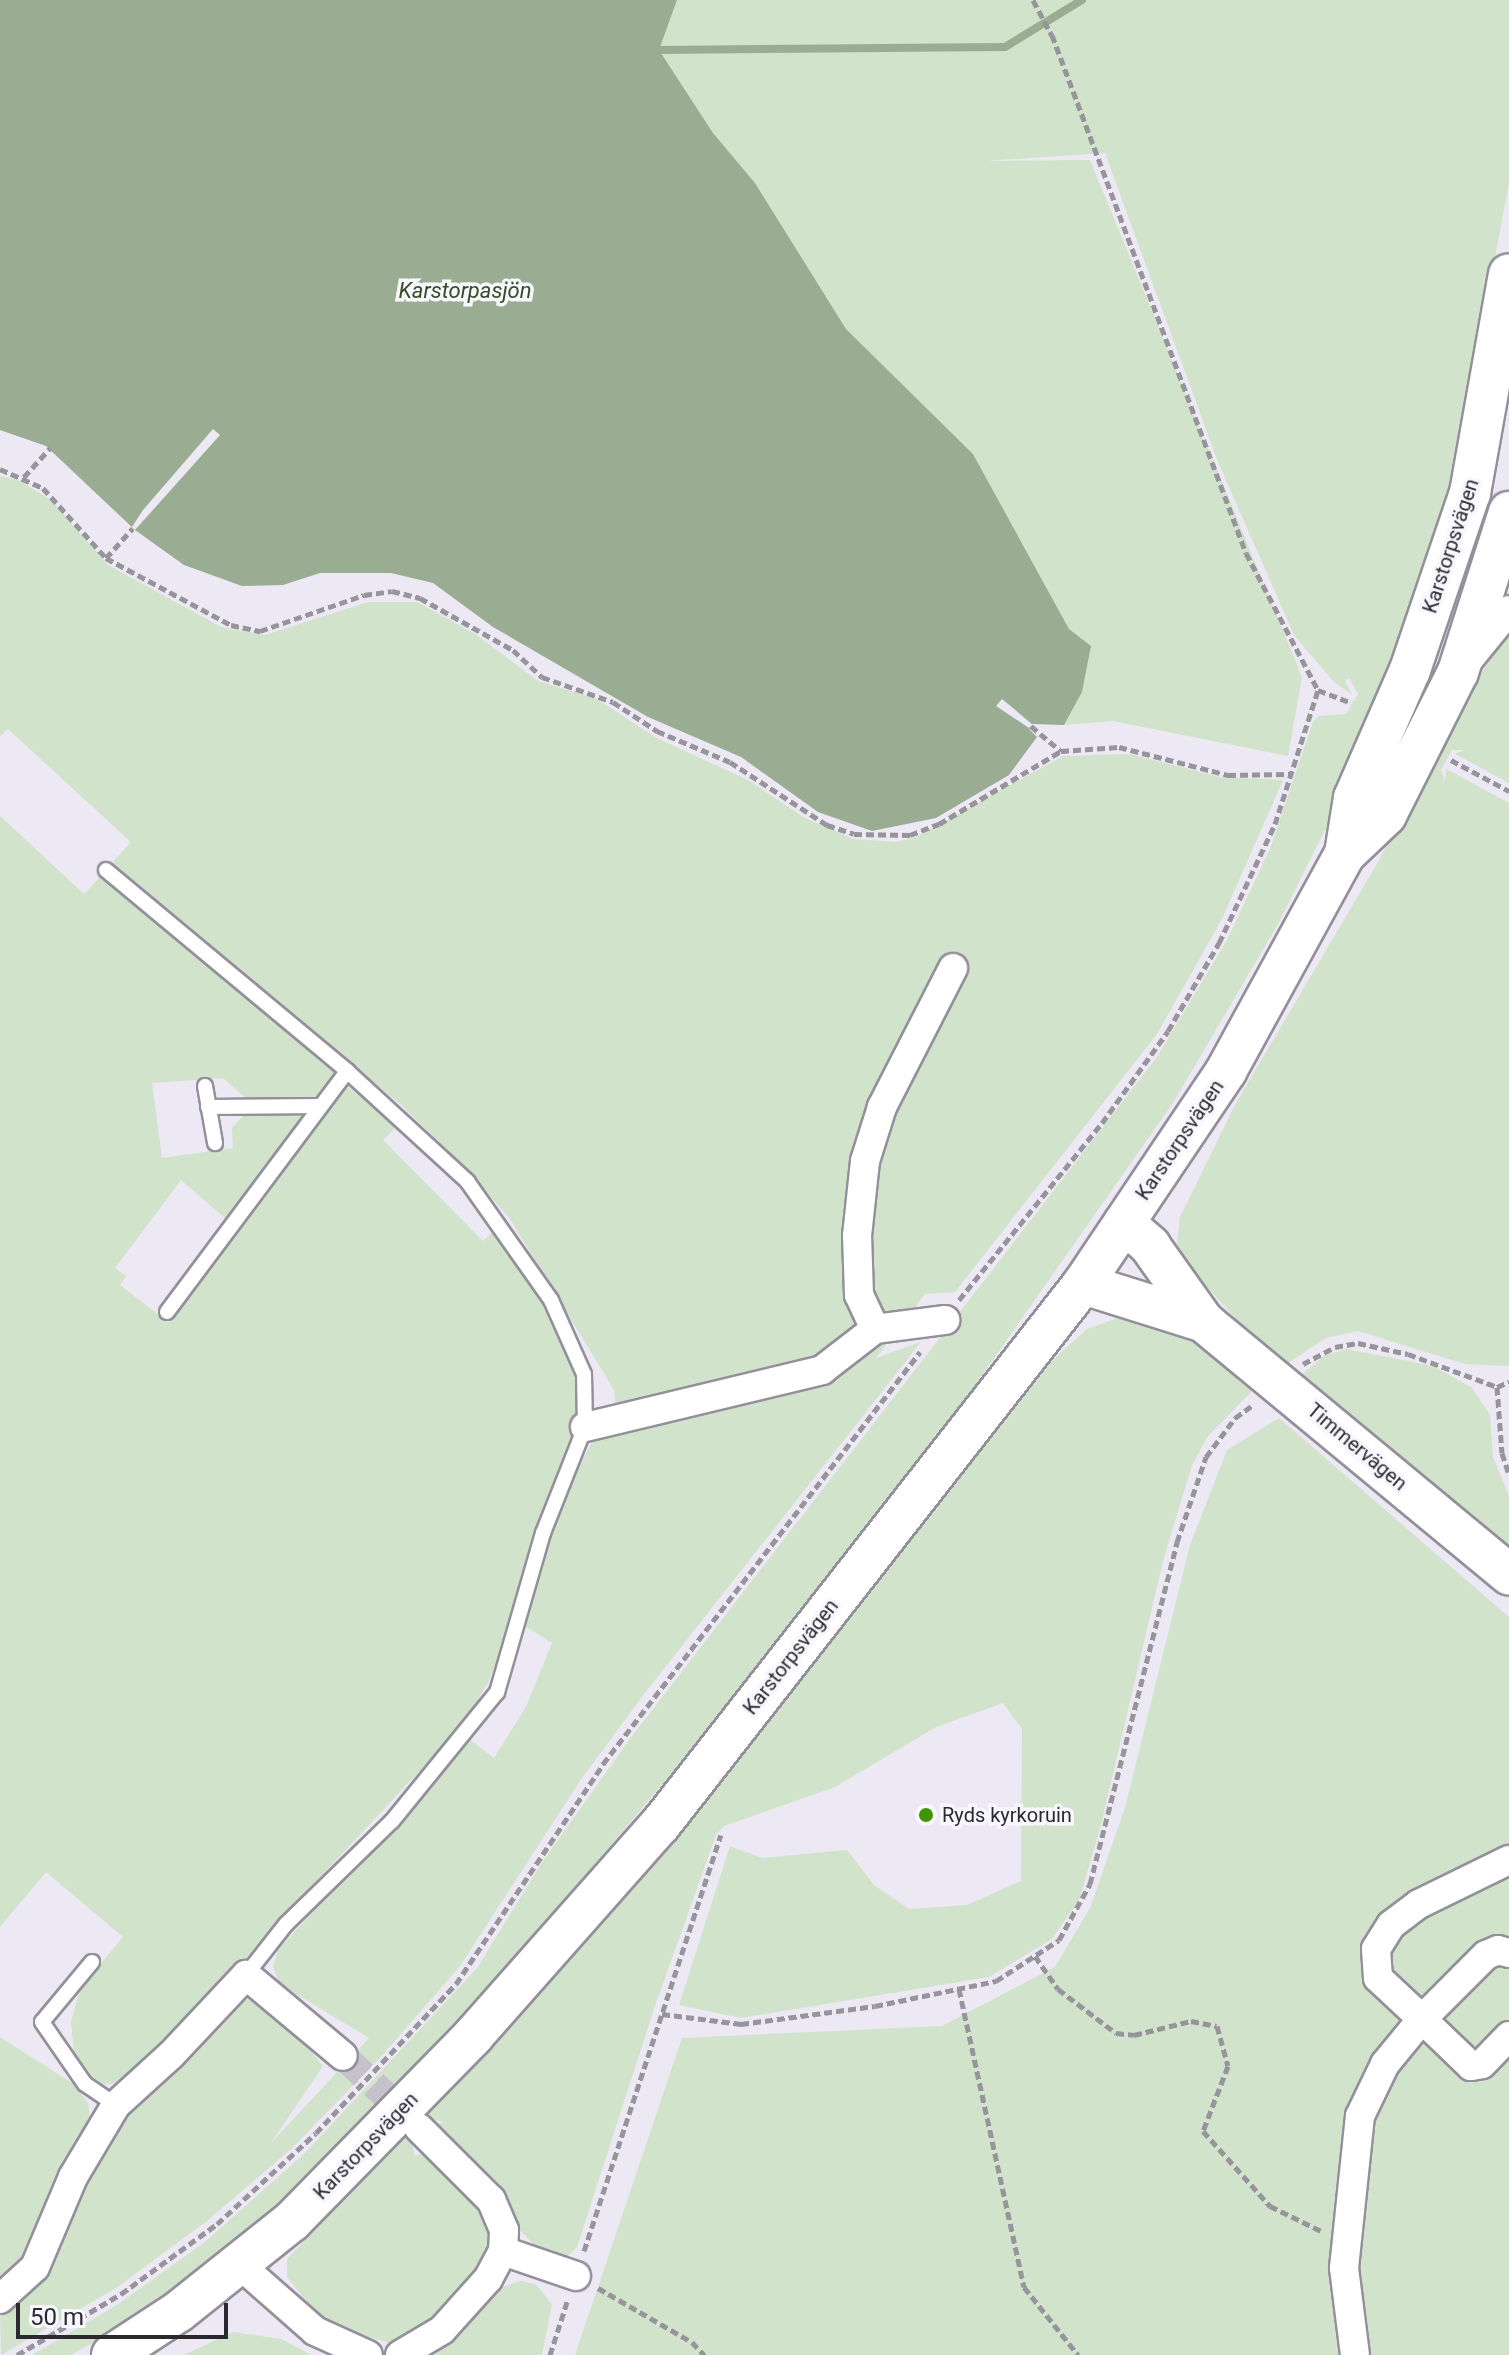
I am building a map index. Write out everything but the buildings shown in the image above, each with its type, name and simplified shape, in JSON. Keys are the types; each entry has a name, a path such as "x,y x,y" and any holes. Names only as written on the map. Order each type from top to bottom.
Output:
{"main road":[{"name":"Karstorpsvägen","path":"1345,854 1354,798 1410,670 1470,493 1509,274"},
{"name":"Karstorpsvägen","path":"112,2355 240,2265 313,2200 473,2036 660,1825 1083,1284 1226,1071 1345,854 1386,815 1458,672 1509,510"},
{"name":"Timmervägen","path":"1124,1223 1150,1246 1204,1322 1509,1574"},
{"name":"Timmervägen","path":"1083,1284 1204,1322"}],"street":[{"path":"1470,493 1509,510"},
{"path":"1458,672 1509,610"},
{"path":"875,1329 859,1295 857,1236 865,1161 882,1107 953,968"},
{"path":"585,1427 822,1370 875,1329 945,1320"},
{"path":"1509,1860 1419,1904 1383,1935 1376,1949 1378,1978 1471,2066 1482,2064 1509,2036"},
{"path":"1355,2355 1344,2295 1347,2233 1360,2116 1385,2064 1422,2019 1486,1955 1498,1950 1509,1953"},
{"path":"0,2299 35,2267 73,2177 116,2105 246,1975 343,2056"},
{"path":"400,2355 442,2330 488,2279 503,2251 504,2230 491,2200 419,2128"},
{"path":"503,2251 576,2276"},
{"path":"240,2265 315,2331 368,2355"}],"lane":[{"path":"106,870 347,1071 467,1181 527,1263 567,1333 584,1374 585,1427 543,1533 497,1692 392,1821 286,1924 246,1975"},
{"path":"167,1312 347,1071"},
{"path":"205,1086 215,1143"},
{"path":"208,1107 320,1106"},
{"path":"92,1962 42,2022 85,2084 116,2105"}],"path":[{"path":"1033,0 1052,35 1246,553 1318,690 1352,703"},
{"path":"24,477 50,448"},
{"path":"0,469 43,488 106,558 202,612 260,631 364,595 392,591 420,598 513,650 542,677 613,702 657,731 730,762 827,825 854,834 910,835 964,812 1061,751 1119,747 1228,775 1290,774"},
{"path":"106,558 133,528"},
{"path":"17,2355 121,2294 217,2224 316,2133 456,1984 603,1764 945,1320 1102,1123 1168,1031 1226,930 1275,824 1318,690"},
{"path":"1031,726 1061,751"},
{"path":"1451,760 1509,791"},
{"path":"1301,1365 1335,1347 1358,1343 1408,1354 1497,1387 1509,1382"},
{"path":"1497,1387 1502,1453 1509,1474"},
{"path":"662,2014 741,2024 959,1989 996,1981 1059,1940 1090,1884 1177,1542 1206,1457 1235,1418 1257,1402"},
{"path":"550,2355 721,1835"},
{"path":"1035,1956 1058,1989 1116,2033 1134,2035 1191,2021 1217,2026 1228,2066 1203,2131 1270,2206 1314,2228 1347,2233"},
{"path":"959,1989 1024,2287 1078,2355"},
{"path":"576,2276 692,2342 704,2355"}],"shaded area":[{"path":"677,0 1509,0 1509,183 1456,463 1421,600 1346,788 1278,924 1173,1103 912,1475 730,1705 507,1967 290,2196 193,2277 113,2331 71,2355 32,2355 120,2303 206,2241 305,2153 477,1968 543,1861 629,1740 1157,1057 1227,940 1270,849 1313,722 1319,716 1346,714 1358,694 1349,678 1345,681 1352,695 1334,682 1294,635 1218,462 1105,153 986,161 1090,160 1302,677 1288,756 1113,721 1064,725 1082,692 1091,646 1069,629 973,454 846,329 755,183 713,133 659,50"},
{"path":"0,476 18,480 51,500 108,565 221,627 265,635 368,602 417,602 475,634 538,681 597,699 655,737 750,781 803,817 854,839 896,842 916,837 1063,756 1130,754 1220,777 1283,780 1222,919 1157,1034 955,1292 925,1294 876,1358 921,1342 641,1698 580,1781 460,1966 380,2058 291,2149 207,2221 116,2288 1,2355 0,2310 111,2123 235,1999 269,2001 323,2066 271,2143 369,2038 280,1984 273,1967 278,1950 469,1739 494,1758 526,1707 552,1643 525,1626 537,1571 564,1496 592,1442 619,1434 614,1390 510,1219 467,1169 399,1103 110,865 131,842 8,729 0,736"},
{"path":"1509,632 1509,783 1455,754 1463,750 1452,750 1441,770 1445,782 1446,769 1509,803 1509,1366 1465,1364 1358,1331 1326,1338 1288,1363 1245,1329 1191,1269 1177,1244 1180,1217 1236,1103 1374,869 1468,693"},
{"path":"0,816 84,894 101,876 341,1071 320,1097 247,1099 223,1078 152,1083 162,1158 233,1148 232,1128 244,1115 305,1114 226,1219 181,1180 115,1268 126,1276 120,1285 169,1323 345,1084 396,1127 383,1140 483,1241 497,1228 553,1320 578,1377 576,1426 541,1512 510,1624 489,1681 460,1728 259,1942 179,2039 130,2081 102,2085 75,2062 71,2022 80,1989 123,1937 46,1872 0,1927"},
{"path":"1126,1315 1192,1339 1254,1389 1208,1436 1192,1465 1163,1561 1100,1829 1079,1900 1052,1939 989,1977 741,2018 679,2005 730,1846 762,1858 847,1850 874,1885 909,1909 967,1905 1021,1881 1022,1729 1003,1703 936,1727 835,1787 724,1826 716,1835 655,2006 577,2247 566,2258 539,2250 519,2229 495,2187 429,2123 446,2123 428,2118 410,2137 415,2156 420,2154 418,2140 495,2224 487,2259 439,2316 394,2344 348,2331 315,2312 287,2277 287,2259 509,2026 689,1817 1055,1358 1087,1329"},
{"path":"1347,1349 1433,1366 1472,1388 1490,1415 1493,1457 1509,1496 1509,1550 1300,1376 1325,1355"},
{"path":"1279,1418 1509,1617 1509,2355 575,2355 682,2038 942,2026 1055,1967 1090,1908 1125,1808 1190,1545 1227,1450"},
{"path":"0,2037 75,2085 88,2103 90,2117 30,2256 0,2286"},
{"path":"521,2281 537,2285 552,2305 542,2355 435,2355 503,2287"},
{"path":"233,2332 281,2339 311,2355 184,2355"}],"water":[{"name":"Karstorpasjön","path":"0,0 677,0 659,50 713,133 755,183 846,329 973,454 1069,629 1091,646 1082,692 1064,725 1032,724 1029,729 1037,737 1009,775 936,818 872,831 818,812 741,757 648,717 493,627 433,583 391,573 320,573 283,585 242,586 184,565 135,530 46,446 0,430"}],"pier":[{"path":"213,429 220,435 135,530 132,527 143,510"},
{"path":"1002,699 1032,724 1029,728 996,706"}],"waterway":[{"path":"659,50 1005,47 1082,0"}],"tunnel":[{"path":"343,2056 413,2121"}],"place":[{"name":"Ryds kyrkoruin","path":"926,1815"}]}
